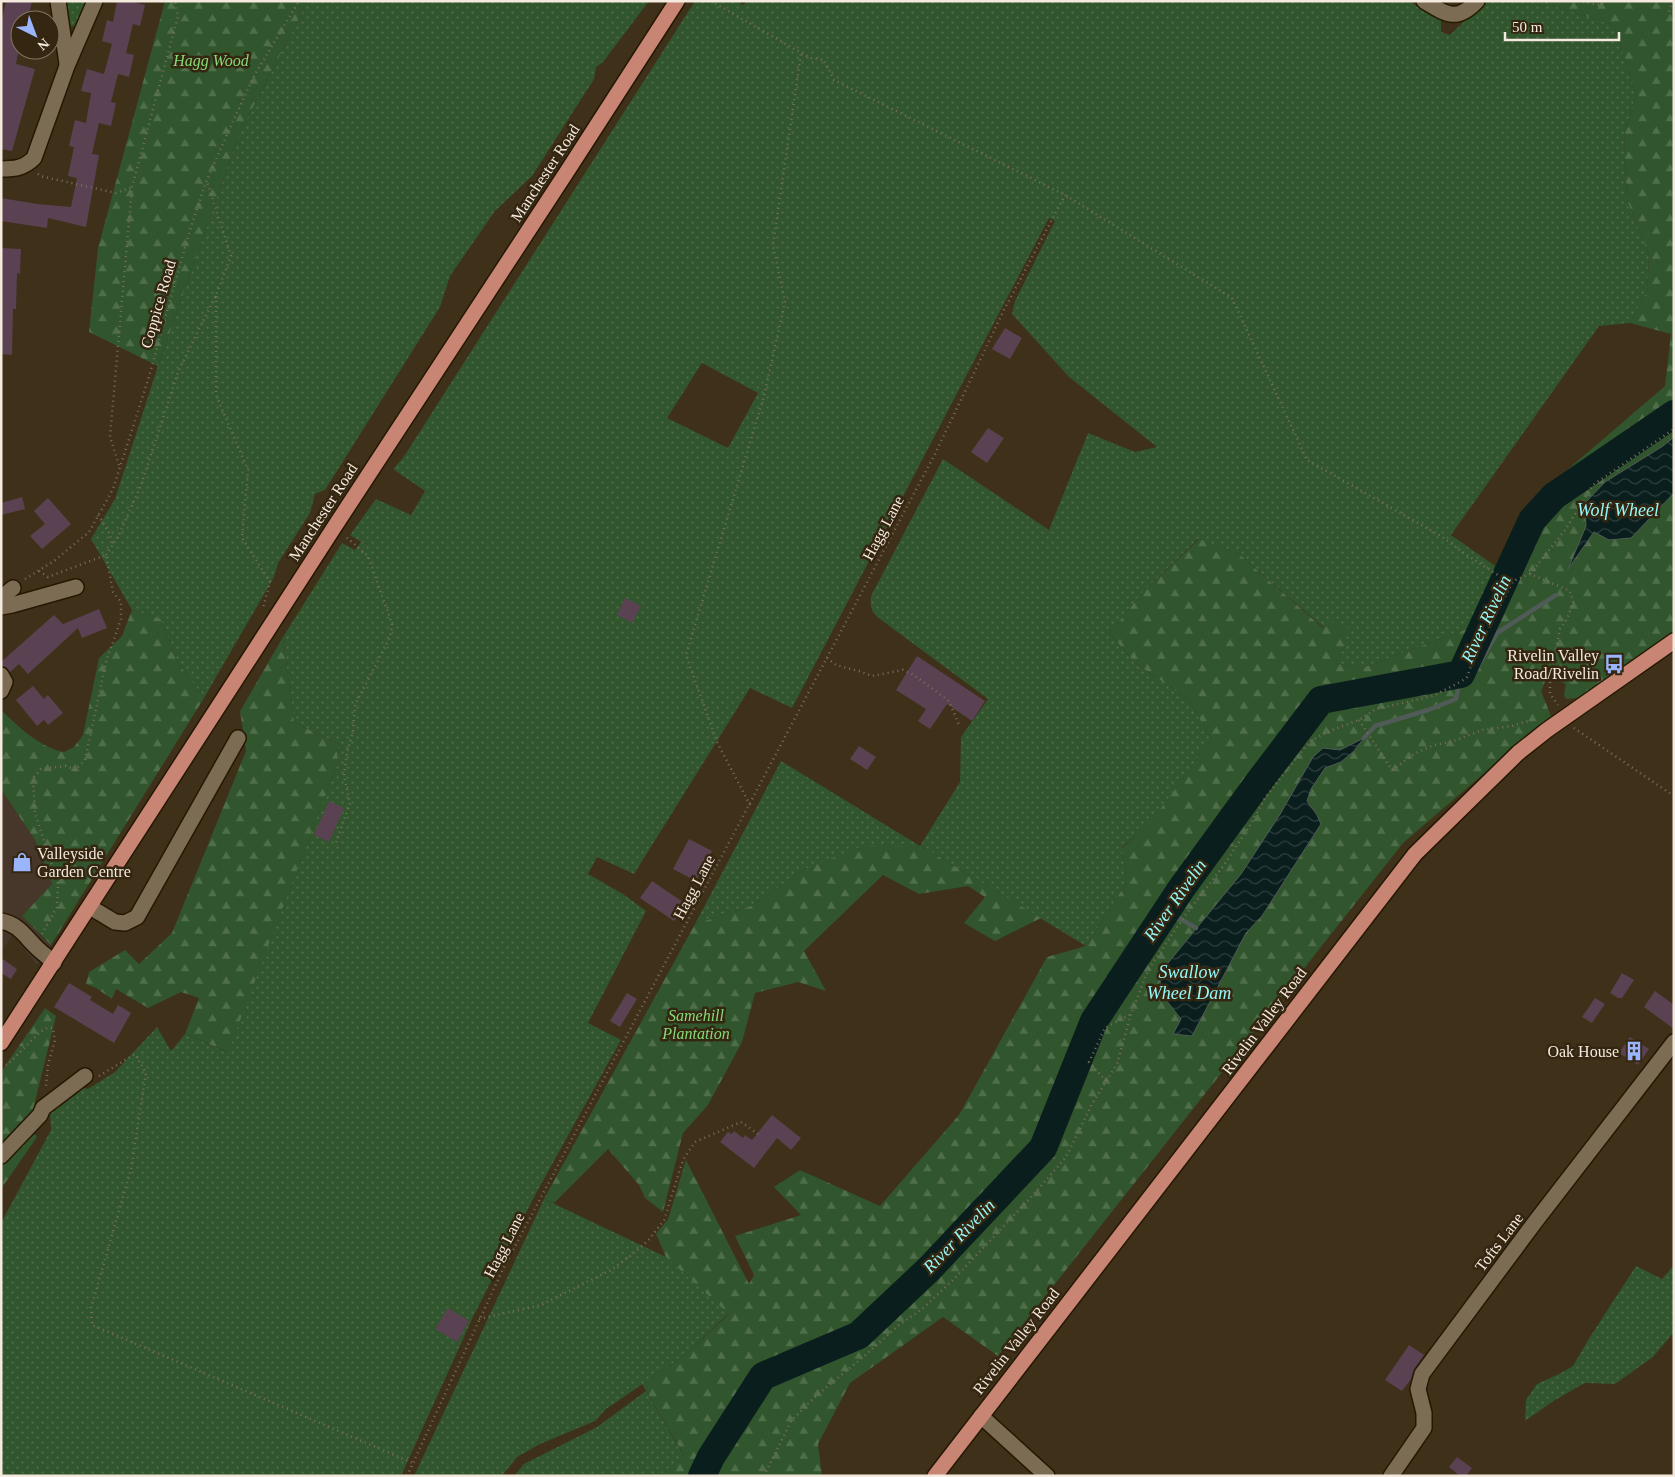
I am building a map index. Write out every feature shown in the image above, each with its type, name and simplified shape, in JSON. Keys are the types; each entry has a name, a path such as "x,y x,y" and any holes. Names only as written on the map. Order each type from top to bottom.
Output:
{"main road":[{"name":"Manchester Road","path":"4,1034 90,908 333,528 677,1"},
{"name":"Rivelin Valley Road","path":"935,1476 1415,854 1518,753 1566,716 1674,641"}],"street":[{"path":"58,1 67,66"},
{"path":"1,169 17,169 28,164 34,158 67,66 95,1"},
{"path":"1424,1 1448,15 1459,15 1477,1"},
{"path":"1,607 12,606 76,587"},
{"path":"1,675 5,682 1,691"},
{"path":"90,908 115,922 125,923 136,917 238,738"},
{"path":"1,921 8,922 20,929 54,963"},
{"name":"Tofts Lane","path":"1391,1476 1424,1428 1424,1413 1418,1388 1422,1374 1535,1222 1674,1042"},
{"path":"1,1156 40,1115 43,1108 85,1076"},
{"path":"981,1416 1047,1476"}],"path":[{"path":"120,466 110,437 132,187 178,16 175,1"},
{"name":"Coppice Road","path":"7,593 40,571 89,532 112,489 148,380 190,230 206,182 254,76 299,1"},
{"path":"711,1 810,58 824,60 834,80 1065,195 1232,298 1307,460 1441,536 1498,575 1513,581"},
{"path":"1578,1 1600,5 1605,1"},
{"path":"1672,1 1669,12 1674,12"},
{"path":"750,805 717,742 686,655 764,396 785,302 773,245 801,53"},
{"path":"28,164 40,176 116,193 132,187"},
{"path":"40,571 48,577 106,555 118,537 141,485 178,372 216,295 231,256 206,182"},
{"name":"Hagg Lane","path":"408,1476 503,1269 936,452 1004,310 1065,195"},
{"path":"216,295 216,395 248,470 242,538 270,582 263,608"},
{"path":"764,1476 791,1421 817,1395 951,1282 1034,1194 1066,1157 1092,1104 1117,1064 1131,1014 1148,970 1180,922 1224,865 1265,798 1310,741 1332,730 1360,720 1376,709 1433,696 1468,676 1474,657 1513,581 1530,574 1564,530 1593,485 1674,429"},
{"path":"98,515 110,534 112,546"},
{"path":"333,528 351,540 368,556 392,624 390,637 355,705 353,732 347,752 344,776 350,802 336,842"},
{"path":"36,946 57,907 58,884 35,813 33,778 41,769 66,766 75,770 85,760 106,662 121,619 120,602 114,592 106,555"},
{"path":"1530,574 1570,591 1572,602 1567,619 1560,629 1550,676 1550,694 1576,730 1674,796"},
{"path":"827,658 836,665 872,676 903,670 914,675 949,701 959,725"},
{"path":"1360,720 1392,770 1416,753 1434,746 1451,742 1482,730 1512,726 1536,719"},
{"path":"1106,1081 1089,1062 1105,1028 1131,1014"},
{"path":"1,1063 7,1064 40,1032 53,1028 56,1040 48,1065"},
{"path":"85,1076 92,1081 135,1054 146,1073 131,1168 91,1308 92,1325 413,1463"},
{"path":"479,1319 541,1305 611,1270 648,1241 664,1220 683,1160 694,1142 741,1122 758,1134"}],"shaded area":[{"name":"Valleyside Garden Centre","path":"1,789 35,840 52,884 22,916 51,945 37,965 13,935 1,951"}],"green space":[{"path":"67,1 88,1 75,26 69,26"},
{"name":"Hagg Wood","path":"165,1 308,1 239,134 158,366 89,332 98,248"},
{"path":"308,1 649,1 603,62 596,67 594,79 532,176 495,211 450,276 440,307 325,490 315,494 310,513 278,563 274,577 204,698 178,663 161,619 132,610 91,539 115,499 158,366 239,134"},
{"path":"695,1 737,1 743,5 747,1 1409,1 1441,20 1441,32 1450,35 1485,1 1538,1 1614,25 1636,95 1624,135 1627,200 1649,255 1647,292 1630,323 1599,326 1451,535 1501,570 1467,629 1362,668 1335,663 1345,646 1239,554 1198,539 1143,592 1110,633 1134,662 1189,700 1211,739 1151,823 1122,847 1127,882 1086,946 921,846 805,869 751,906 695,924 781,761 920,846 960,782 961,737 988,699 880,619 873,612 871,603 871,596 943,459 1049,530 1088,433 1135,452 1157,447 1069,377 1012,314 1015,301 1055,221 1049,218 792,708 750,688 634,874 597,857 588,874 623,894 646,911 588,1023 621,1040 535,1195 473,1317 401,1476 1,1476 1,1223 51,1130 50,1112 80,1087 88,1089 115,1072 157,1027 171,1051 185,1034 227,1052 337,765 338,744 294,722 283,637 342,543 355,550 361,542 350,535 376,499 411,515 425,491 393,469 403,458","holes":["702,363 758,393 728,448 667,418"]},
{"path":"1538,1 1674,1 1674,630 1578,698 1566,699 1564,695 1566,684 1547,677 1541,691 1551,716 1403,843 998,1356 943,1317 850,1383 818,1444 822,1476 659,1476 684,1455 642,1384 685,1355 729,1314 666,1257 656,1234 668,1219 686,1160 749,1284 754,1275 735,1236 801,1215 774,1187 800,1170 880,1206 959,1115 1047,957 1086,946 1127,882 1122,848 1151,822 1211,739 1189,700 1134,662 1110,633 1143,592 1199,539 1239,554 1323,628 1330,621 1348,627 1345,646 1335,663 1362,668 1467,629 1501,570 1538,495 1665,386 1671,334 1630,323 1647,292 1649,255 1627,200 1624,135 1636,95 1614,25"},
{"path":"132,610 161,619 178,663 204,698 51,945 22,916 52,884 35,840 1,789 1,710 30,736 46,746 64,752 74,747 83,735 99,658 122,636"},
{"path":"283,637 294,722 338,744 337,765 228,1052 185,1034 199,998 181,992 148,1008 116,989 112,999 96,988 86,984 89,972 125,950 139,964 172,933 246,751 240,711"},
{"name":"Samehill Plantation","path":"862,846 921,846 1041,918 995,941 964,923 985,897 968,886 919,894 883,875 804,951 826,991 798,982 755,993 742,1042 708,1105 683,1133 663,1212 645,1198 639,1185 608,1149 554,1203 544,1199 695,924 751,906 805,869"},
{"path":"45,1008 56,1016 33,1110 31,1129 37,1137 1,1189 1,1072"},
{"path":"544,1199 666,1257 729,1313 685,1355 606,1409 595,1421 540,1444 517,1457 502,1476 414,1476"},
{"path":"1674,1265 1674,1332 1653,1357 1615,1384 1585,1383 1555,1400 1525,1421 1526,1400 1537,1384 1573,1366 1636,1266 1662,1279"},
{"path":"646,1391 684,1456 659,1476 514,1476 524,1464 597,1427"}],"water":[{"name":"Wolf Wheel","path":"1674,437 1674,493 1631,538 1609,540 1594,532 1568,569 1586,526 1585,503 1605,482 1663,446"},
{"name":"Swallow Wheel Dam","path":"1364,738 1354,751 1341,762 1325,768 1311,789 1307,801 1321,824 1262,916 1246,933 1192,1036 1173,1034 1181,1019 1162,995 1159,974 1241,874 1279,816 1313,757 1323,748 1340,750"}],"building":[{"path":"6,1 32,1 30,10 10,10 10,60 17,60 16,64 35,69 12,151 1,149 1,23"},
{"path":"117,1 130,1 145,5 140,26 133,24 126,53 134,55 129,77 118,74 111,102 116,103 111,126 99,123 92,154 99,155 86,227 48,218 47,228 1,221 1,198 71,207 77,178 68,176 74,147 69,146 75,120 86,123 91,93 81,91 87,69 104,74 112,44 102,41 107,20 113,22"},
{"path":"1,248 21,249 20,274 17,273 16,309 13,309 12,355 1,354"},
{"path":"1005,328 1022,338 1010,359 992,349"},
{"path":"988,428 1004,438 987,463 971,452"},
{"path":"22,497 25,509 1,515 1,503"},
{"path":"48,498 71,524 42,549 30,536 45,524 34,511"},
{"path":"625,598 641,606 632,623 617,615"},
{"path":"99,609 107,628 82,638 78,628 28,674 19,664 10,672 6,667 1,666 1,662 54,615 63,624"},
{"path":"917,656 985,701 972,721 947,704 930,729 918,721 926,709 896,690"},
{"path":"33,686 44,699 48,695 63,713 48,725 44,720 37,726 16,700"},
{"path":"859,746 876,757 867,770 850,759"},
{"path":"329,801 344,808 329,842 314,835"},
{"path":"689,839 712,851 696,881 673,869"},
{"path":"652,881 686,904 674,921 640,898"},
{"path":"1,958 17,969 11,979 1,973"},
{"path":"1622,973 1634,980 1622,998 1618,998 1610,993"},
{"path":"69,983 92,997 90,1000 113,1014 118,1005 131,1013 114,1043 54,1007"},
{"path":"1655,991 1674,1005 1674,1029 1644,1007"},
{"path":"627,993 637,999 620,1027 610,1021"},
{"path":"1595,998 1605,1004 1592,1023 1582,1017"},
{"name":"Oak House","path":"1630,1037 1649,1049 1638,1065 1619,1053"},
{"path":"772,1115 801,1138 791,1150 777,1138 754,1168 720,1142 728,1132 732,1134 734,1131 743,1138 745,1135 752,1140"},
{"path":"448,1308 469,1321 457,1342 435,1329"},
{"path":"1409,1345 1424,1355 1402,1391 1385,1380"},
{"path":"1457,1457 1472,1468 1466,1476 1460,1476 1449,1467"}],"waterway":[{"name":"River Rivelin","path":"702,1476 711,1457 763,1376 859,1335 929,1269 1043,1148 1094,1021 1181,889 1321,700 1461,674 1532,520 1554,496 1674,414"},
{"name":"River Rivelin","path":"1364,738 1375,726 1428,710 1456,699 1461,674 1472,677 1497,633 1556,595"},
{"path":"1167,911 1196,928"}],"place":[{"name":"Rivelin Valley Road/Rivelin","path":"1614,664"},
{"name":"Valleyside Garden Centre","path":"22,862"},
{"name":"Oak House","path":"1634,1051"}]}
